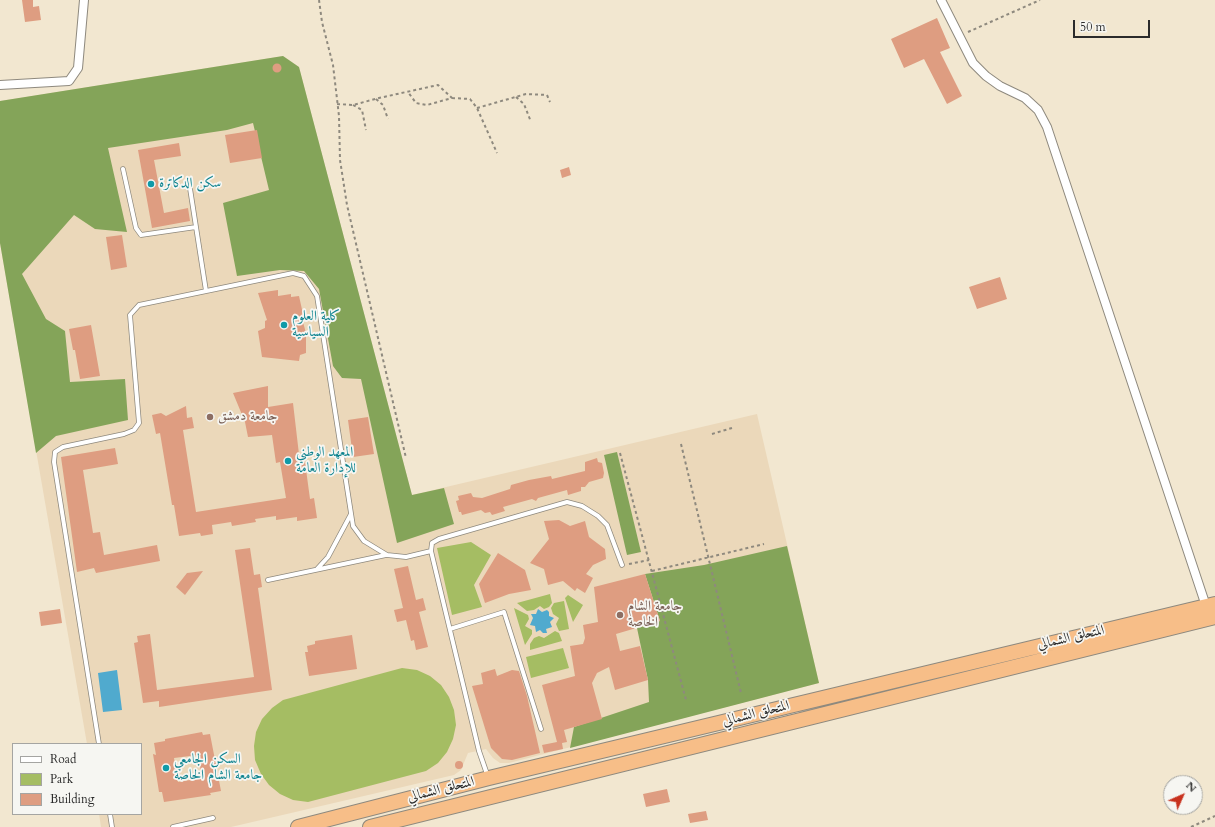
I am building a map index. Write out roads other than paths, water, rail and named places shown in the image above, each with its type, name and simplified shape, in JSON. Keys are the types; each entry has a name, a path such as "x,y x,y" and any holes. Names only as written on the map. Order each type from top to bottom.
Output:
{"highway":[{"name":"المتحلق الشمالي","path":"298,827 489,778 1210,605"},
{"name":"المتحلق الشمالي","path":"370,827 1215,617"},
{"path":"489,778 492,797"}],"street":[{"path":"0,85 69,81 78,68 84,0"},
{"path":"941,0 973,63 986,76 1000,86 1025,98 1038,110 1047,127 1210,605"}],"lane":[{"path":"123,169 136,228 141,235 196,227"},
{"path":"189,182 206,291"},
{"path":"99,743 54,462 55,452 63,447 124,434 134,430 139,423 130,314 139,305 293,273 304,276 310,283 317,296 353,526 364,541 387,555"},
{"path":"489,778 479,750 431,551 432,543 439,538 567,502 582,506 598,516 607,525 622,565"},
{"path":"317,570 328,557 351,514"},
{"path":"268,580 387,555 406,556 431,551"},
{"path":"450,629 504,612 541,729"},
{"path":"110,815 112,827"},
{"path":"174,827 213,818"}],"water":[{"path":"538,609 542,612 547,610 549,612 549,616 554,618 550,622 552,627 546,629 547,633 543,633 540,630 536,632 535,626 530,625 533,618 531,614 536,614"},
{"path":"117,670 122,710 103,712 98,673"}],"place":[{"name":"سكن الدكاترة","path":"151,184"},
{"name":"كلية العلوم السياسية","path":"284,325"},
{"name":"جامعة دمشق","path":"210,417"},
{"name":"المعهد الوطني للإدارة العامة","path":"288,461"},
{"name":"جامعة الشام الخاصة","path":"620,615"},
{"name":"السكن الجامعي جامعة الشام الخاصة","path":"166,768"}]}
